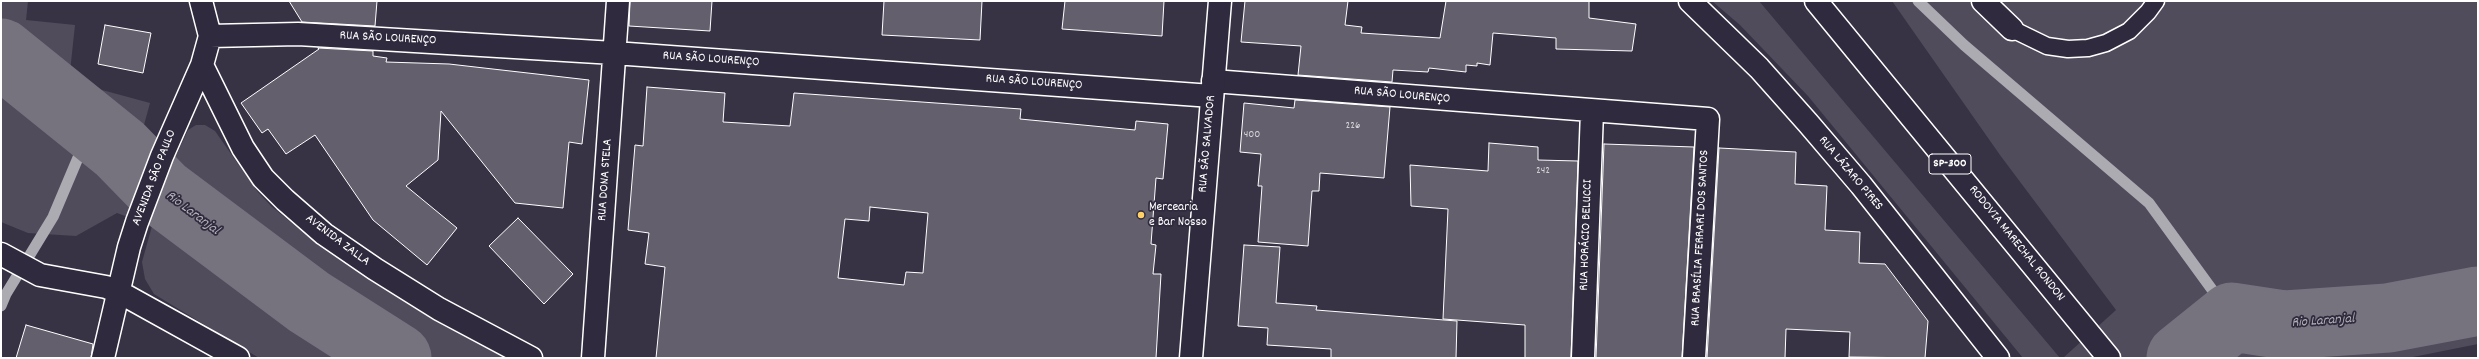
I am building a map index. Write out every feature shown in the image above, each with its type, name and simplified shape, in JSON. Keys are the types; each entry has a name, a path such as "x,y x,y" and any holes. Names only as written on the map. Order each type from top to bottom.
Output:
{"street":[{"path":"201,1 210,36"},
{"name":"RUA DONA STELA","path":"594,358 618,1"},
{"name":"RUA SÃO SALVADOR","path":"1192,358 1220,1"},
{"name":"RUA LÁZARO PIRES","path":"1690,1 1759,68 1808,123 1861,185 1998,358"},
{"name":"RODOVIA MARECHAL RONDON","path":"1816,1 2109,358"},
{"path":"1983,1 2012,29"},
{"name":"RUA SÃO LOURENÇO","path":"210,36 298,34 1708,119"},
{"name":"AVENIDA SÃO PAULO","path":"103,358 137,222 162,156 202,64 210,36"},
{"name":"AVENIDA ZALLA","path":"202,64 243,148 263,178 285,200 324,234 375,269 439,308 531,358"},
{"name":"RUA HORÁCIO BELUCCI","path":"1582,358 1592,111"},
{"name":"RUA BRASÍLIA FERRARI DOS SANTOS","path":"1694,358 1708,119"},
{"path":"2,254 40,275 106,287 119,292 238,358"}],"lane":[{"path":"2012,29 2047,46 2068,49 2088,48 2106,43 2128,31 2148,12 2156,1"}],"shaded area":[{"path":"1,1 28,1 26,20 75,25 69,81 150,103 138,147 173,162 188,130 196,125 205,125 215,131 257,191 271,206 304,233 406,302 507,358 259,358 154,294 145,279 142,262 152,226 117,213 76,236 28,233 1,222"},
{"path":"1712,1 1759,1 2060,358 2023,358 1808,96 1740,25"},
{"path":"1892,1 2478,1 2478,344 2408,358 2063,358 2116,310 2000,155"},
{"path":"2478,291 2478,309 2388,318 2456,294"}],"building":[{"path":"289,1 377,1 375,26 302,22"},
{"path":"630,1 712,1 710,31 629,26"},
{"path":"884,1 982,1 980,40 882,35"},
{"path":"1065,1 1164,1 1162,36 1062,29"},
{"path":"1245,1 1348,1 1345,25 1362,27 1361,33 1440,38 1446,1 1589,1 1589,18 1636,24 1632,51 1556,49 1556,38 1493,33 1490,65 1477,63 1477,66 1466,65 1466,72 1429,68 1428,72 1393,70 1392,82 1298,75 1301,46 1241,42"},
{"path":"105,25 151,33 143,73 98,64"},
{"path":"318,48 373,51 373,56 387,58 386,62 449,64 589,80 582,144 569,142 563,208 515,203 441,111 438,160 406,186 457,228 427,265 373,220 315,135 286,154 268,129 262,133 241,103 319,49"},
{"path":"647,87 725,93 723,122 790,126 794,93 1021,109 1020,119 1135,130 1136,121 1168,124 1163,179 1156,178 1151,244 1156,245 1153,274 1161,274 1156,358 656,358 665,267 645,264 649,233 628,230 635,145 643,146","holes":["870,207 928,213 923,273 906,272 904,285 838,278 845,219 869,221"]},
{"path":"1295,100 1390,107 1384,178 1320,173 1319,191 1312,191 1308,246 1258,242 1262,186 1258,186 1261,154 1240,152 1244,103 1294,108"},
{"path":"1489,143 1538,147 1538,160 1578,161 1571,358 1525,358 1525,325 1443,319 1448,209 1411,206 1410,165 1488,171"},
{"path":"1604,144 1694,147 1682,358 1596,358"},
{"path":"1719,148 1796,152 1795,184 1827,186 1825,230 1860,232 1859,263 1885,264 1928,321 1925,358 1849,357 1850,332 1786,329 1785,358 1707,358"},
{"path":"518,218 573,274 544,304 489,246"},
{"path":"1244,245 1280,247 1276,303 1317,306 1316,310 1457,321 1456,358 1331,358 1331,349 1267,345 1268,328 1238,326"},
{"path":"26,325 93,344 91,358 16,358"}],"waterway":[{"path":"1918,1 1964,45 2149,203 2232,317"},
{"name":"Rio Laranjal","path":"1,53 120,149 162,192 309,302 397,358"},
{"path":"1,306 6,294 53,217 91,127"},
{"name":"Rio Laranjal","path":"2181,358 2232,317 2285,325 2388,318 2478,301"}],"place":[{"name":"Mercearia e Bar Nosso","path":"1141,215"}]}
